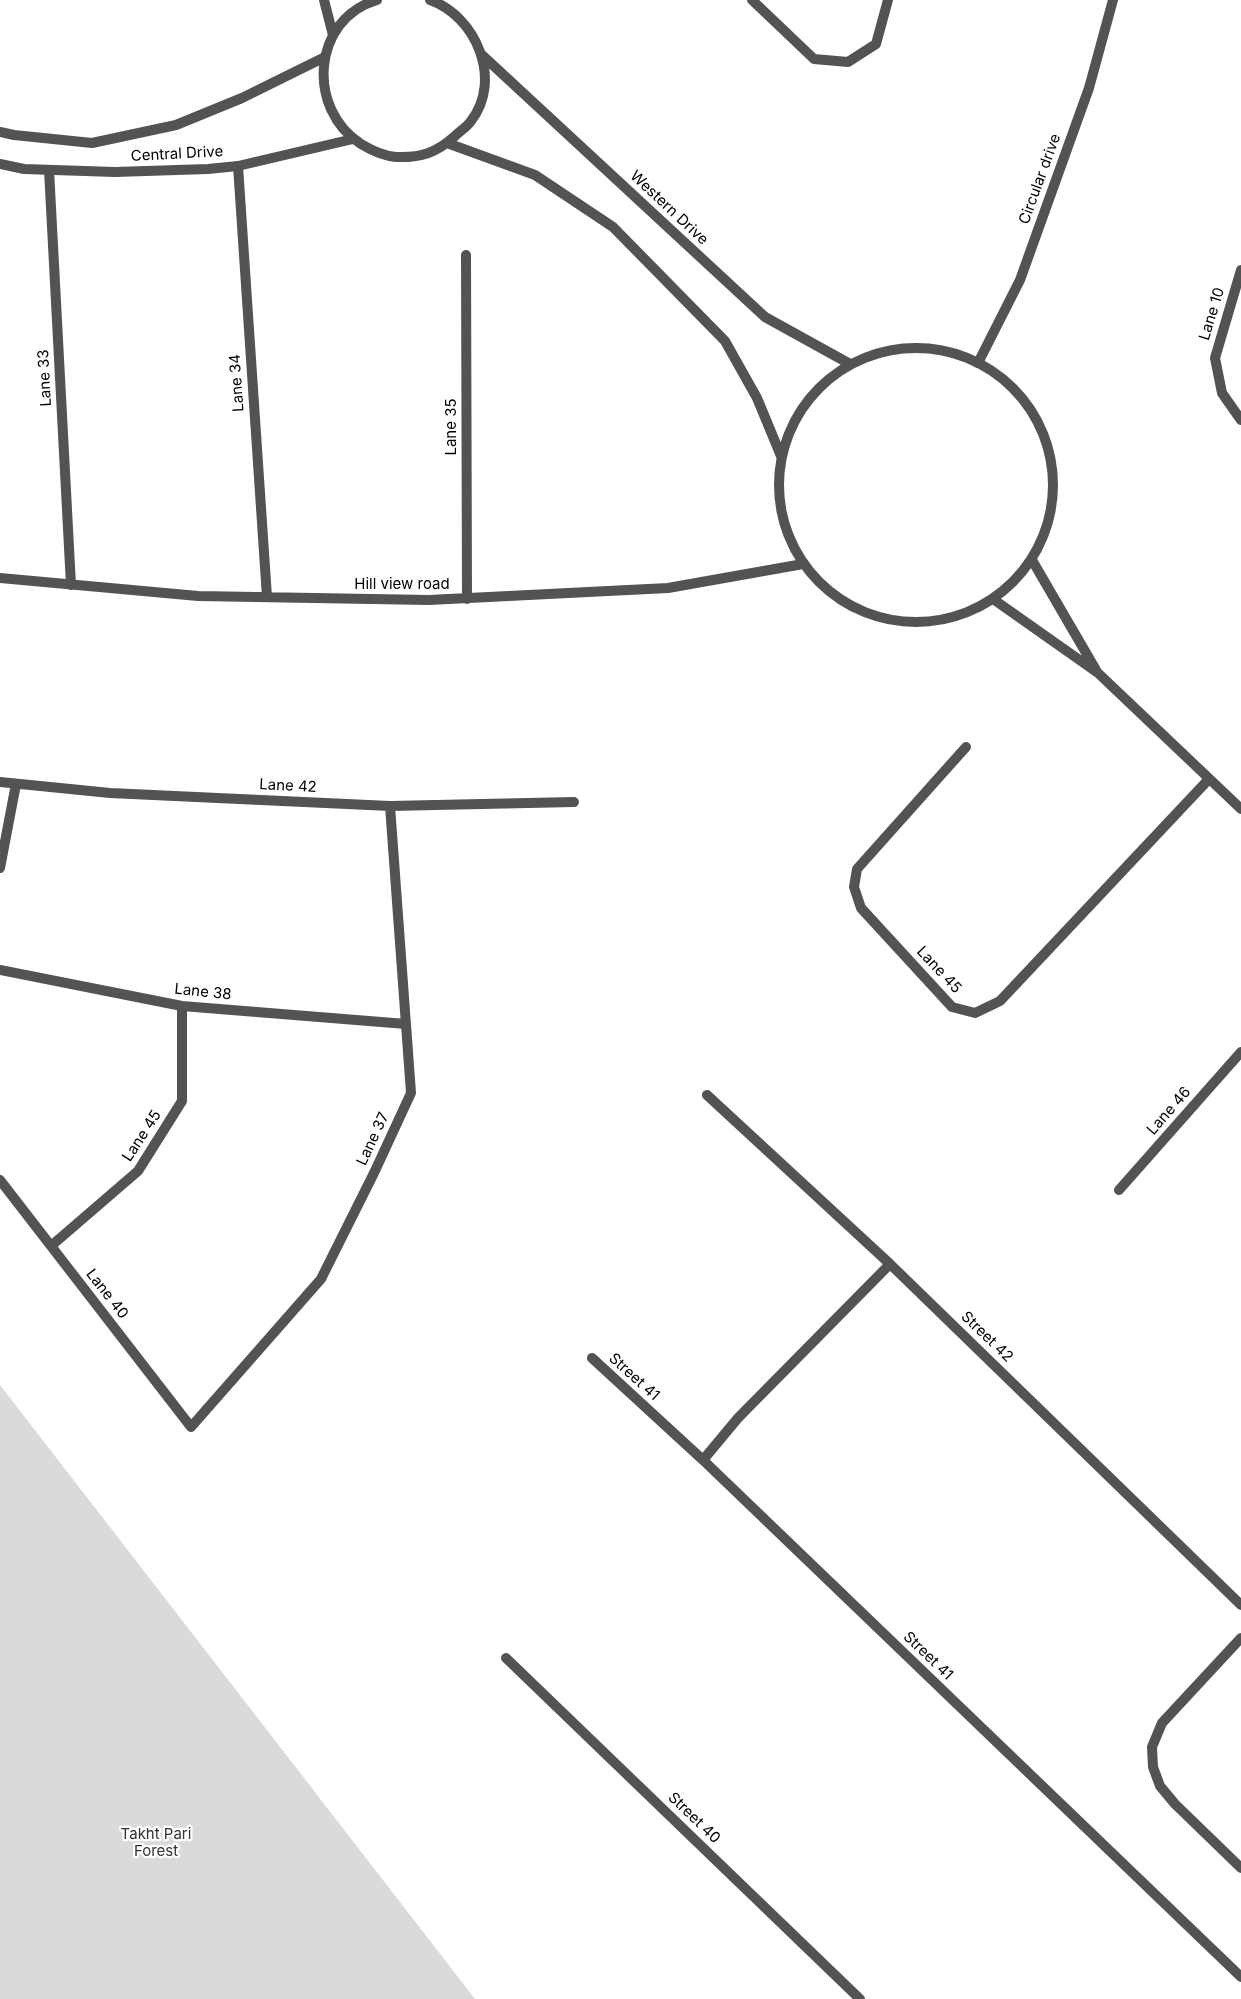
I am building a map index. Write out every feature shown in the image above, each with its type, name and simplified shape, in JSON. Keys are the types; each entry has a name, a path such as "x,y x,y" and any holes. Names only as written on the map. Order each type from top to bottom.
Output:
{"street":[{"path":"324,0 333,35"},
{"path":"377,0 370,2 348,16 333,35 325,57 323,79 327,102 337,122 353,138 372,150 394,157 416,156 438,150 472,121 482,100 485,78 482,55 473,34 459,17 440,4 430,0"},
{"path":"752,0 814,59 848,62 876,44 888,0"},
{"name":"Circular drive","path":"978,363 1020,280 1089,88 1113,0"},
{"name":"Western Drive","path":"482,55 765,317 850,364"},
{"name":"Central Drive","path":"0,132 92,143 176,124 242,98 325,57"},
{"name":"Central Drive","path":"0,164 24,169 115,172 238,166 353,138"},
{"path":"447,143 535,175 613,227 726,341 757,398 781,456"},
{"name":"Lane 34","path":"238,166 267,597"},
{"name":"Lane 33","path":"49,170 71,585"},
{"name":"Lane 35","path":"466,254 467,598"},
{"name":"Lane 10","path":"1241,270 1215,358 1222,393 1241,420"},
{"path":"905,348 942,350 978,363 1000,377 1018,394 1034,414 1052,462 1051,513 1044,537 1032,560 1014,582 993,599 973,611 950,619 927,623 903,623 879,618 857,610 836,598 818,582 803,564 786,531 781,512 778,475 781,456 795,419 818,387 850,364 868,356 905,348"},
{"path":"1032,560 1098,673"},
{"name":"Hill view road","path":"0,578 198,596 429,600 668,588 803,564"},
{"path":"993,599 1098,673 1241,809"},
{"name":"Lane 45","path":"966,747 857,869 854,887 861,908 952,1007 974,1013 1000,1001 1209,779"},
{"name":"Lane 42","path":"0,782 110,793 390,806 574,802"},
{"path":"0,868 16,784"},
{"name":"Lane 37","path":"191,1427 321,1279 374,1173 411,1093 390,806"},
{"name":"Lane 38","path":"0,970 182,1006 406,1024"},
{"name":"Lane 45","path":"51,1246 138,1171 182,1102 182,1006"},
{"name":"Lane 46","path":"1120,1190 1241,1052"},
{"name":"Street 42","path":"708,1095 890,1264 1241,1605"},
{"name":"Lane 40","path":"0,1180 191,1427"},
{"path":"703,1460 738,1418 890,1264"},
{"name":"Street 41","path":"592,1358 703,1460 1241,1977"},
{"path":"1241,1638 1162,1723 1152,1747 1154,1767 1160,1786 1175,1804 1241,1868"},
{"name":"Street 40","path":"506,1658 860,1999"}],"green space":[{"name":"Takht Pari Forest","path":"0,1385 475,1999 0,1999"}]}
